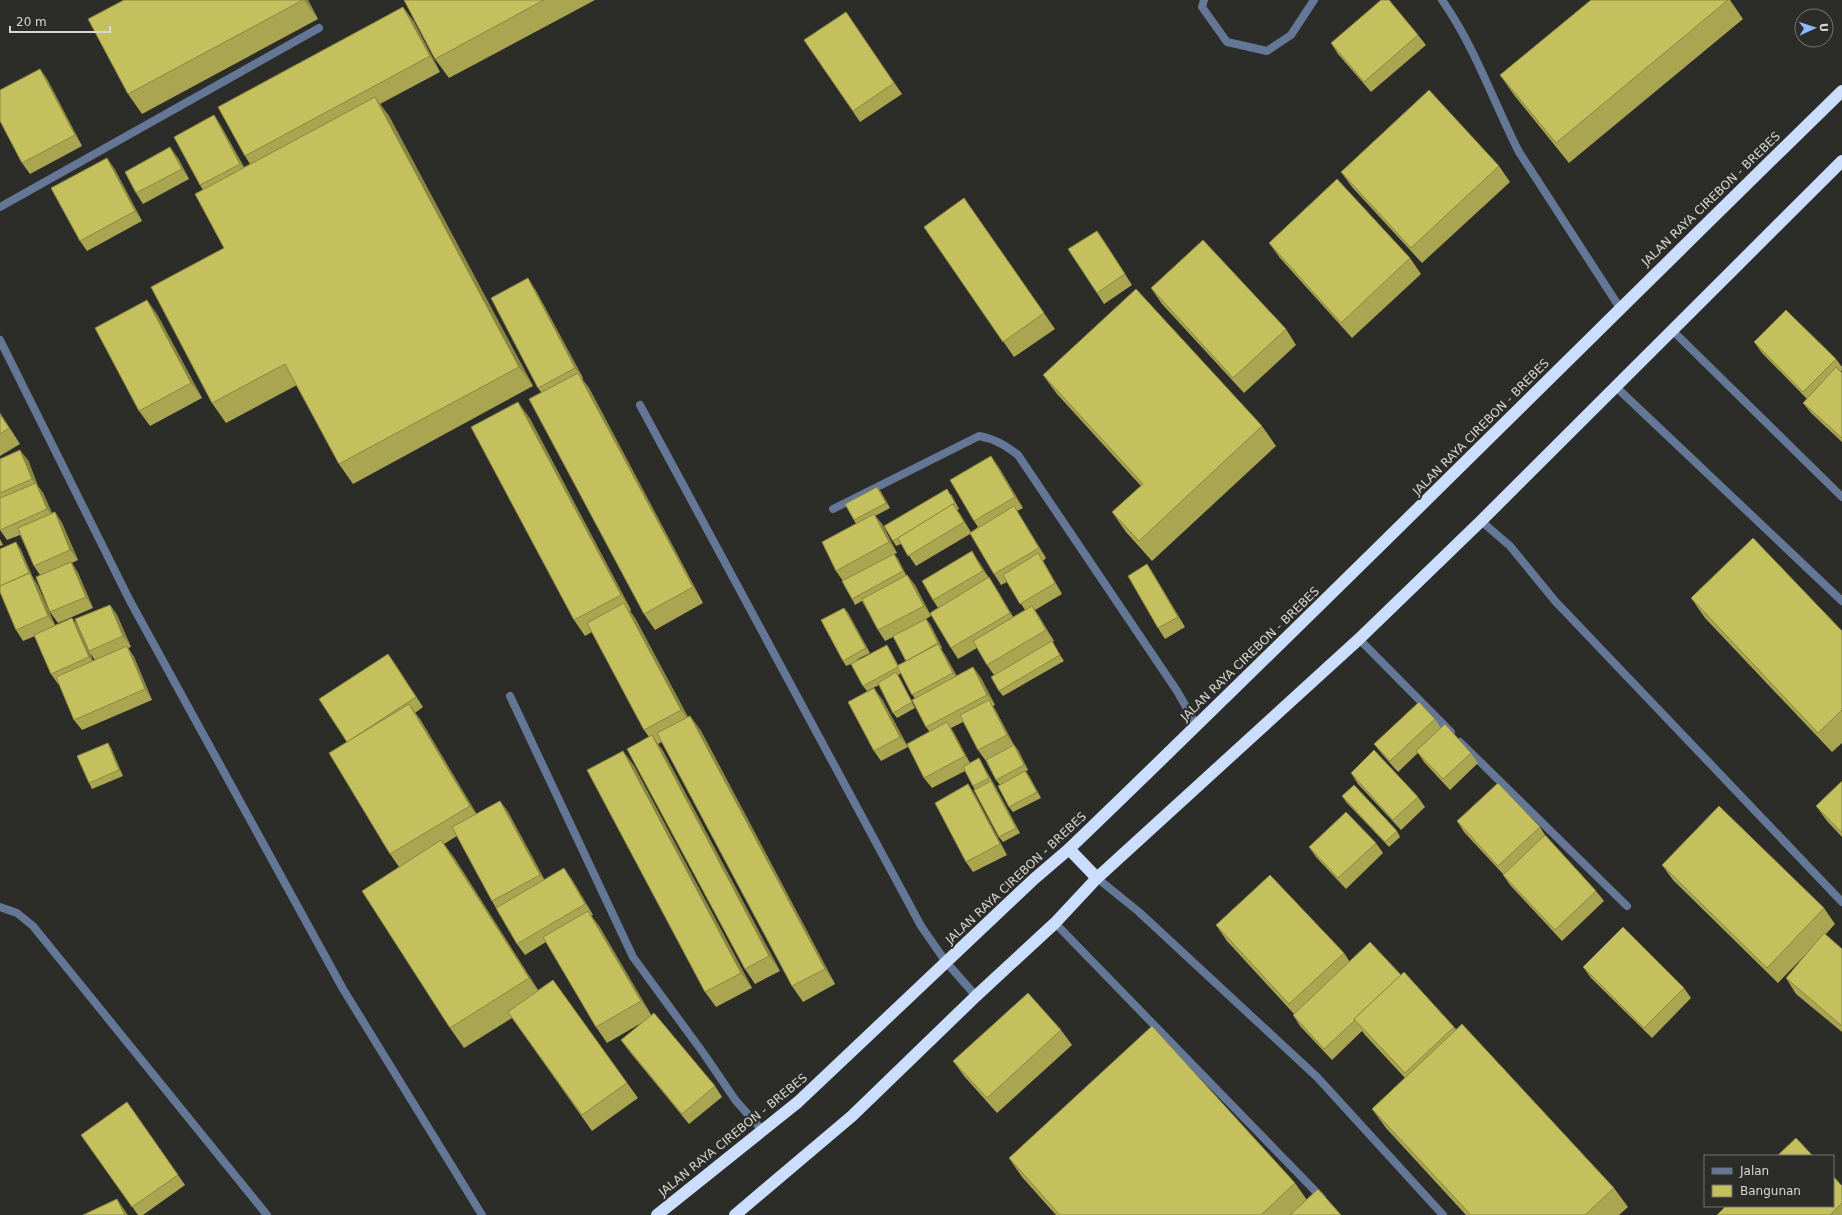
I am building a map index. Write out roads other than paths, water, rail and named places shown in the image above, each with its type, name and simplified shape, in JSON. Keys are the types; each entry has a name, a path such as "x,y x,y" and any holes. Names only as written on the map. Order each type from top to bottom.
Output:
{"highway":[{"name":"JALAN RAYA CIREBON - BREBES","path":"657,1215 798,1102 1034,879 1069,849 1197,726 1842,91"},
{"path":"741,1213 852,1116 976,996 1055,923 1097,878 1359,639 1481,521 1842,160"},
{"path":"1069,849 1097,878"}],"street":[{"path":"1204,0 1202,7 1227,42 1266,51 1291,35 1314,0"},
{"path":"1442,0 1454,17 1468,43 1519,152 1620,308"},
{"path":"0,207 319,28"},
{"path":"1672,330 1842,497"},
{"path":"0,340 130,601 343,989 482,1215"},
{"path":"1615,386 1842,601"},
{"path":"640,405 921,926 946,962 976,996"},
{"path":"833,509 978,436 992,439 1004,444 1018,455 1177,691 1197,726"},
{"path":"1481,521 1510,546 1555,601 1842,902"},
{"path":"1359,639 1400,682 1627,906"},
{"path":"510,696 633,957 704,1054 736,1101 763,1131"},
{"path":"1097,878 1145,918 1317,1077 1443,1215"},
{"path":"0,907 17,913 33,926 267,1215"},
{"path":"1055,923 1328,1204"}]}
